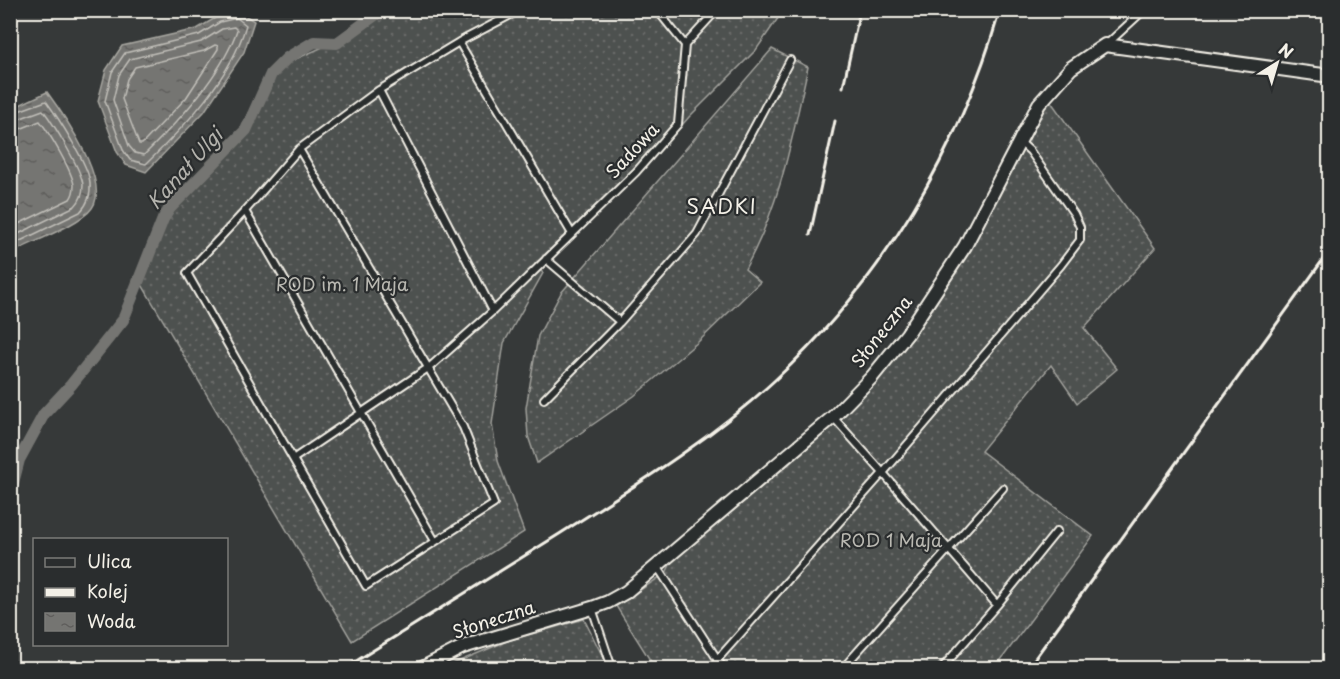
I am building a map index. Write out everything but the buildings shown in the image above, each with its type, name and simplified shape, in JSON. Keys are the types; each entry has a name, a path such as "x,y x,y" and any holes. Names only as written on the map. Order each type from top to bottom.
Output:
{"street":[{"path":"1105,45 1323,75"},
{"name":"Słoneczna","path":"423,669 472,644 592,608 626,592 833,417 872,377 907,334 965,246 1039,104 1071,68 1105,45"}],"lane":[{"path":"299,149 463,428 494,504 366,586 186,273 245,211 299,149 379,90 459,42 520,10"},
{"path":"657,10 685,45 717,10"},
{"path":"1105,45 1143,10"},
{"path":"459,42 572,234"},
{"name":"Sadowa","path":"293,459 428,368 493,312 636,172 678,124 685,45"},
{"path":"544,399 620,322 697,234 790,60"},
{"path":"379,90 493,312"},
{"path":"717,660 883,473 1080,240 1080,227 1074,214 1030,151 1019,142"},
{"path":"245,211 435,541"},
{"path":"546,258 620,322"},
{"path":"833,417 997,605"},
{"path":"843,669 1003,488"},
{"path":"942,669 1057,531"},
{"path":"657,566 723,669"},
{"path":"592,608 612,669"}],"green space":[{"name":"ROD im. 1 Maja","path":"385,11 783,11 756,50 689,117 644,169 638,164 535,264 543,273 504,343 492,424 498,461 524,532 352,641 141,283 167,217 250,130 270,79 282,65 348,36"},
{"path":"772,49 808,67 791,145 777,195 745,269 760,282 698,342 634,396 537,463 528,436 526,408 538,336 561,293"},
{"name":"ROD 1 Maja","path":"1043,103 1052,103 1155,248 1084,328 1117,369 1077,403 1051,365 981,451 1093,536 995,668 655,668 616,606 666,573 672,561 902,349"},
{"path":"584,619 606,663 614,660 619,668 443,668 507,641"}],"water":[{"path":"240,12 254,21 244,52 204,112 146,172 126,165 117,152 98,101 106,70 122,46 197,29 217,17"},
{"path":"47,92 83,148 95,182 96,196 92,208 86,214 54,233 11,253 11,109"}],"waterway":[{"name":"Kanał Ulgi","path":"10,494 19,460 44,414 71,385 123,320 163,219 170,208 246,130 271,74 287,58 314,42 337,43 382,10"}],"railway":[{"path":"843,87 860,10"},
{"path":"345,668 617,498 671,461 725,423 775,380 814,341 883,256 913,210 940,162 963,113 1000,10"},
{"path":"810,235 835,121"},
{"path":"1028,668 1330,250"}],"district":[{"name":"SADKI","path":"722,207"}]}
